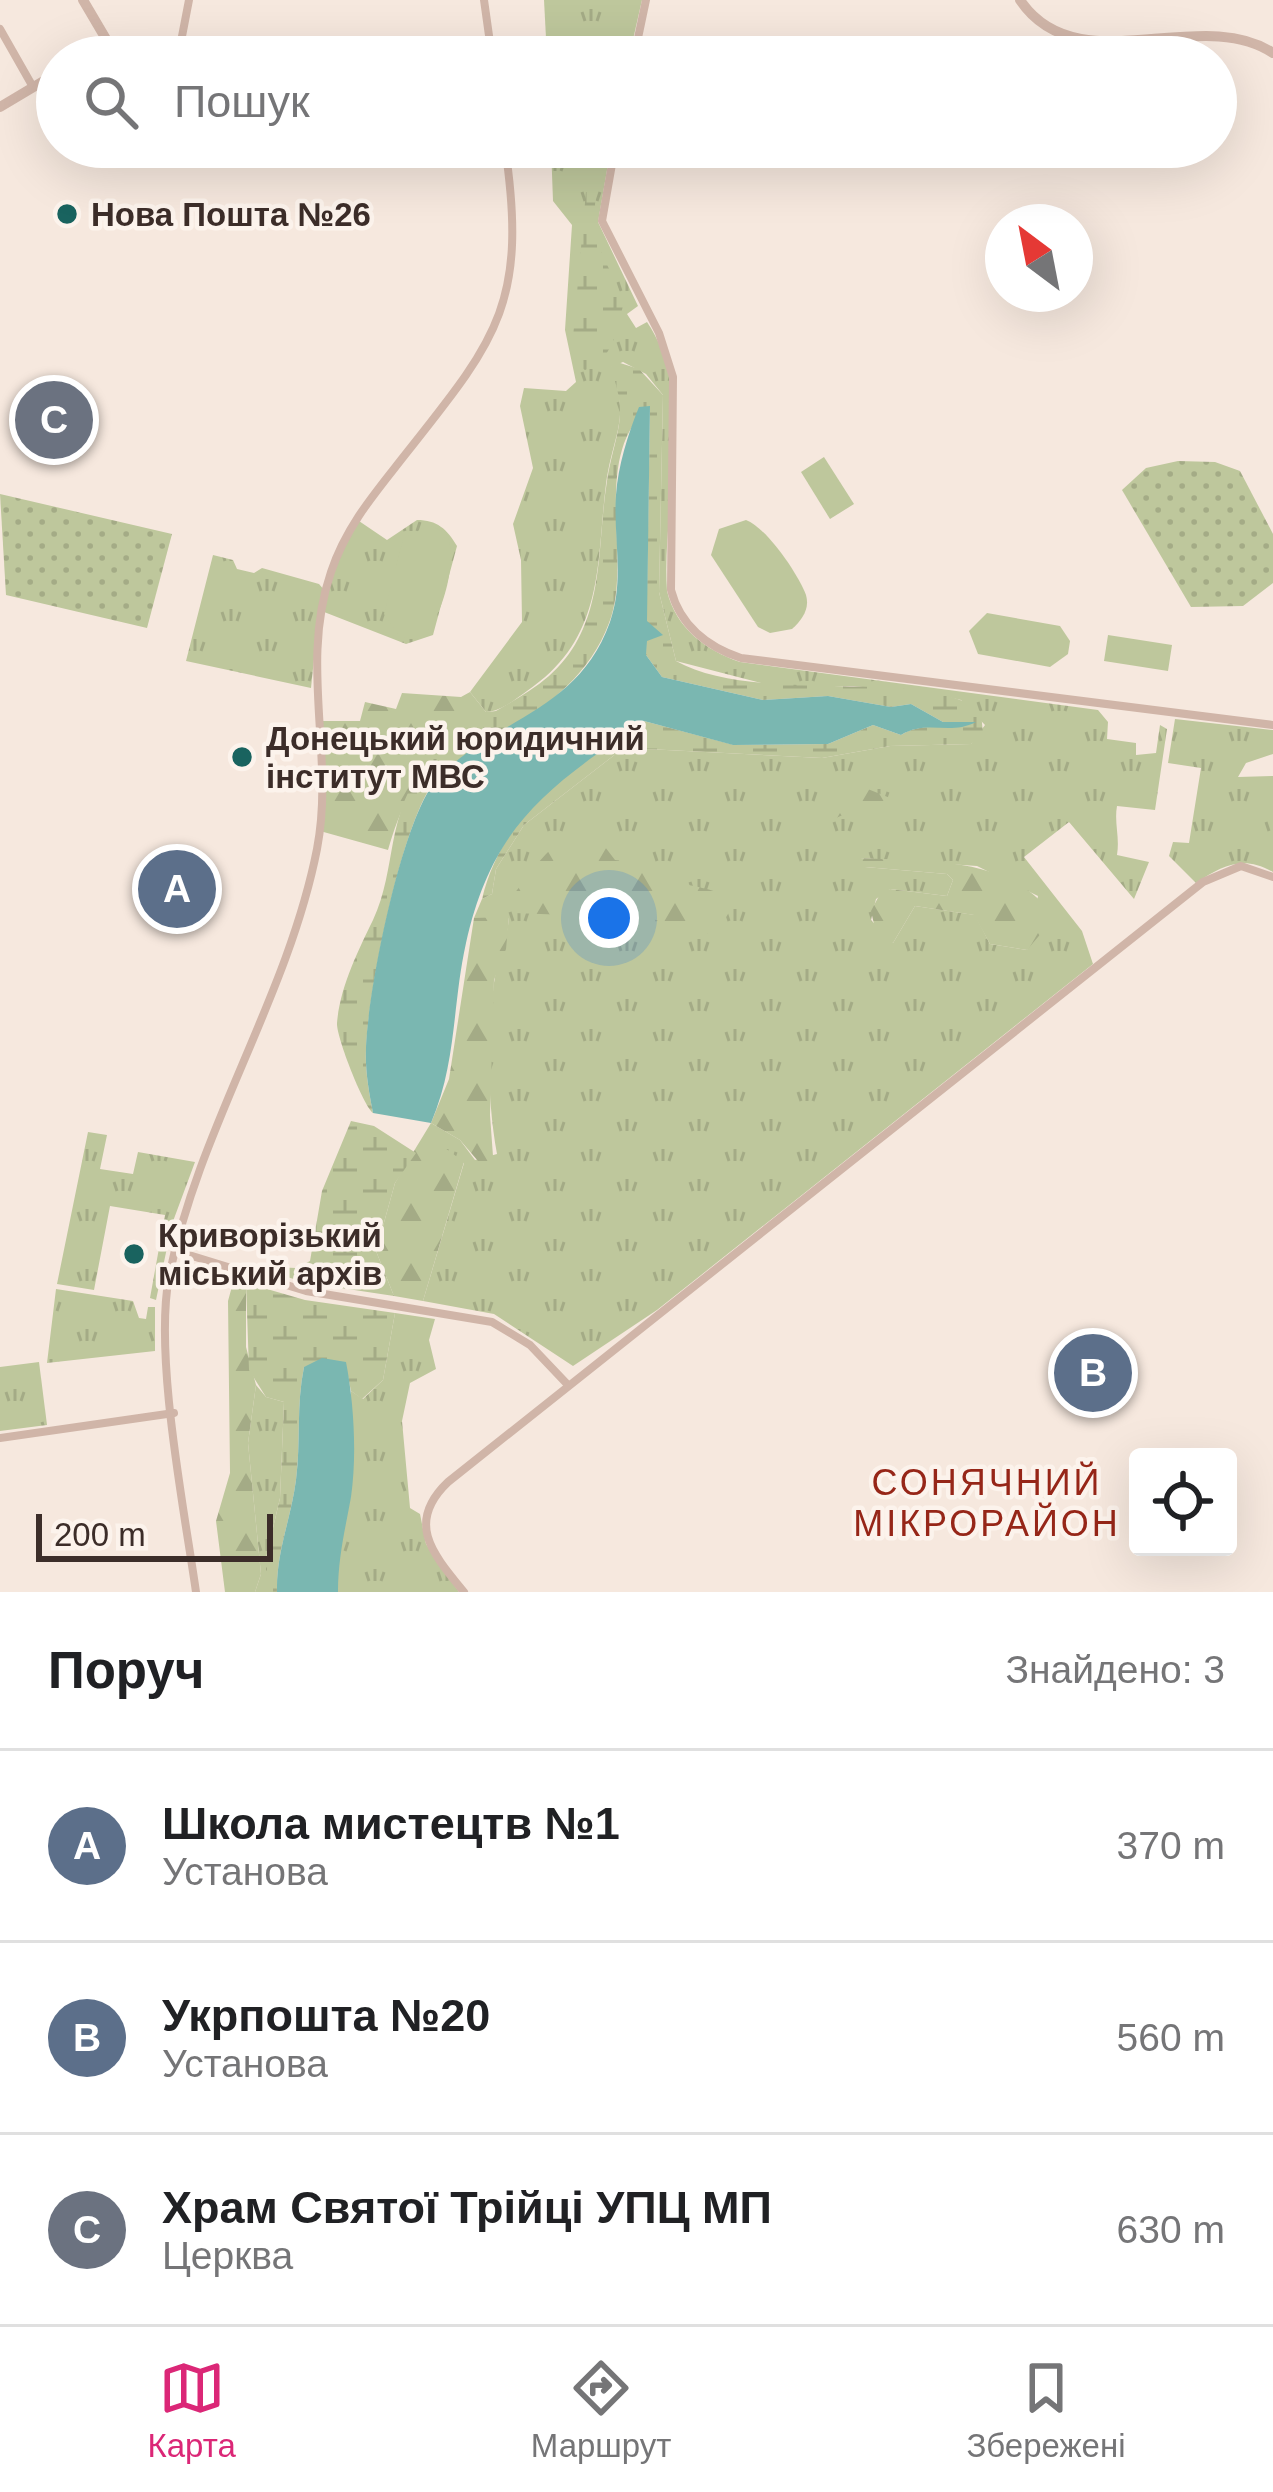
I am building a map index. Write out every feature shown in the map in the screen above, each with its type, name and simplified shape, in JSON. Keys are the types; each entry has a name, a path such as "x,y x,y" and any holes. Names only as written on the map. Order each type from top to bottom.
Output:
{"street":[{"path":"83,0 105,36"},
{"path":"182,36 189,0"},
{"path":"484,0 489,36"},
{"path":"638,36 646,0"},
{"path":"1020,0 1053,34 1073,36"},
{"path":"0,29 33,88"},
{"path":"1237,39 1273,53"},
{"path":"0,107 36,86"},
{"path":"196,1592 166,1303 175,1251 312,877 324,790 314,647 329,577 356,519 445,403 503,310 511,286 516,223 509,168"},
{"path":"611,168 602,221 659,333 674,377 671,590 677,609 700,638 741,658 1273,725"},
{"path":"464,1592 430,1542 427,1505 568,1385 1203,882 1240,866 1273,877"},
{"path":"175,1251 306,1292 492,1322 530,1345 568,1385"},
{"path":"0,1438 174,1413"}],"green space":[{"path":"544,0 642,0 634,36 546,36"},
{"path":"552,168 607,168 598,222 638,306 627,314 636,328 647,322 671,384 674,453 667,591 677,616 694,636 740,662 1098,710 1108,722 1107,739 1136,743 1136,755 1156,753 1160,725 1167,729 1155,810 1117,806 1117,855 1149,862 1134,899 1069,822 1024,857 1082,931 1093,964 657,1310 573,1366 494,1314 423,1301 464,1163 417,1146 431,1123 460,1140 475,1160 497,1154 490,1025 495,975 509,918 474,918 482,899 492,894 496,869 524,825 617,753 647,749 822,758 890,746 971,744 985,725 961,700 948,697 854,686 773,686 676,661 659,592 663,395 646,374 623,362 611,367 620,400 619,426 606,484 597,572 584,624 552,670 508,704 486,712 470,692 522,622 521,560 513,524 533,468 520,406 524,388 566,391 576,382 565,330 572,225 553,201","holes":["861,858 977,866 1038,896 1027,950 990,944 975,915 915,906 893,943 871,920 876,899 890,889 947,896 953,880 947,874 865,867"]},
{"path":"588,168 601,168 596,241 624,301 602,359 585,370 576,364 572,349"},
{"path":"617,362 639,369 663,395 659,592 676,661 710,674 750,681 922,691 956,698 981,712 983,734 971,744 890,746 822,758 647,749 617,753 524,825 496,869 492,894 482,899 492,868 524,816 567,775 644,721 734,745 828,744 873,725 901,735 918,728 969,724 943,722 911,704 891,707 828,696 763,700 662,677 646,655 650,407 632,427 621,452 615,597 599,645 553,698 437,779 412,828 389,908 368,1025 366,1066 373,1113 351,1070 337,1023 346,983 381,900 398,819 415,779 430,759 457,735 549,676 581,633 596,584 607,481 619,424 619,399 610,367"},
{"path":"824,457 854,504 830,519 801,472"},
{"path":"1178,461 1215,462 1240,471 1273,534 1273,583 1243,606 1191,607 1122,490 1146,468"},
{"path":"0,494 172,534 147,628 6,595"},
{"path":"356,519 387,540 424,520 445,530 457,546 433,635 406,644 319,610 311,688 186,661 213,555 233,560 237,569 254,573 262,568 319,584 325,591"},
{"path":"746,520 781,553 806,595 804,614 792,629 770,633 758,627 711,555 719,529"},
{"path":"429,525 446,533 450,544 446,590 427,631 419,639 400,637 384,614 403,539"},
{"path":"987,613 1060,626 1070,641 1068,654 1050,667 978,654 969,631"},
{"path":"1108,635 1172,645 1168,671 1104,661"},
{"path":"470,692 486,712 497,711 427,768 405,803 388,850 320,831 318,721 360,721 365,702 396,709 402,693 461,697"},
{"path":"1175,719 1273,730 1273,754 1246,763 1238,777 1273,776 1273,872 1252,864 1233,864 1196,883 1169,856 1173,842 1189,843 1201,768 1168,763"},
{"path":"848,781 900,802 900,812 858,811 830,820 814,819 812,813 838,801"},
{"path":"583,833 602,843 615,860 735,902 718,931 699,935 650,918 513,913 507,902 540,861 551,849 569,854"},
{"path":"860,858 937,862 988,871 1032,893 1050,912 1049,924 1027,950 990,944 974,915 915,906 893,943 877,937 871,911 881,892 947,896 953,880 947,874 865,867 848,871 847,865"},
{"path":"509,917 506,949 494,980 490,1115 494,1170 484,1168 460,1140 431,1123 449,1079 474,918"},
{"path":"351,1121 374,1126 416,1153 395,1183 376,1251 394,1296 308,1283 248,1266 296,1268 310,1261 322,1191"},
{"path":"88,1132 107,1135 100,1169 133,1174 138,1152 195,1162 172,1224 156,1300 150,1298 165,1215 110,1206 94,1290 57,1284"},
{"path":"437,1142 464,1162 423,1301 394,1296 376,1251 395,1183 417,1146"},
{"path":"234,1279 246,1283 246,1347 256,1385 248,1443 261,1574 255,1592 225,1592 216,1521 230,1473 228,1301"},
{"path":"246,1283 305,1300 395,1313 383,1380 362,1399 351,1391 345,1362 304,1367 296,1480 277,1592 266,1592 266,1558 280,1498 284,1402 266,1397 249,1370"},
{"path":"56,1289 133,1301 139,1318 146,1319 148,1307 155,1307 155,1351 47,1363"},
{"path":"395,1313 435,1319 429,1340 436,1369 410,1383 402,1421 410,1508 420,1514 426,1544 459,1592 338,1592 338,1543 351,1495 351,1391 363,1399 383,1380"},
{"path":"39,1362 47,1425 0,1431 0,1367"},
{"path":"256,1385 266,1397 284,1402 280,1498 266,1558 266,1592 255,1592 261,1574 248,1443"}],"water":[{"path":"650,406 647,621 663,635 647,641 646,655 662,677 763,700 828,696 891,707 911,704 943,722 976,722 957,728 920,728 901,735 873,725 828,744 733,745 644,721 580,767 529,812 492,867 466,943 450,1056 431,1123 373,1113 366,1065 368,1023 389,907 412,828 438,778 461,757 557,695 596,652 610,622 617,590 616,495 621,462 639,407"},
{"path":"322,1358 346,1362 353,1412 353,1481 338,1592 277,1592 296,1480 304,1367"}],"place":[{"name":"Нова Пошта №26","path":"67,214"},
{"name":"Храм Святої Трійці УПЦ МП","path":"54,420"},
{"name":"Донецький юридичний інститут МВС","path":"242,757"},
{"name":"Школа мистецтв №1","path":"177,889"},
{"name":"Криворізький міський архів","path":"134,1254"},
{"name":"Укрпошта №20","path":"1093,1373"}],"district":[{"name":"СОНЯЧНИЙ МІКРОРАЙОН","path":"987,1502"}]}
